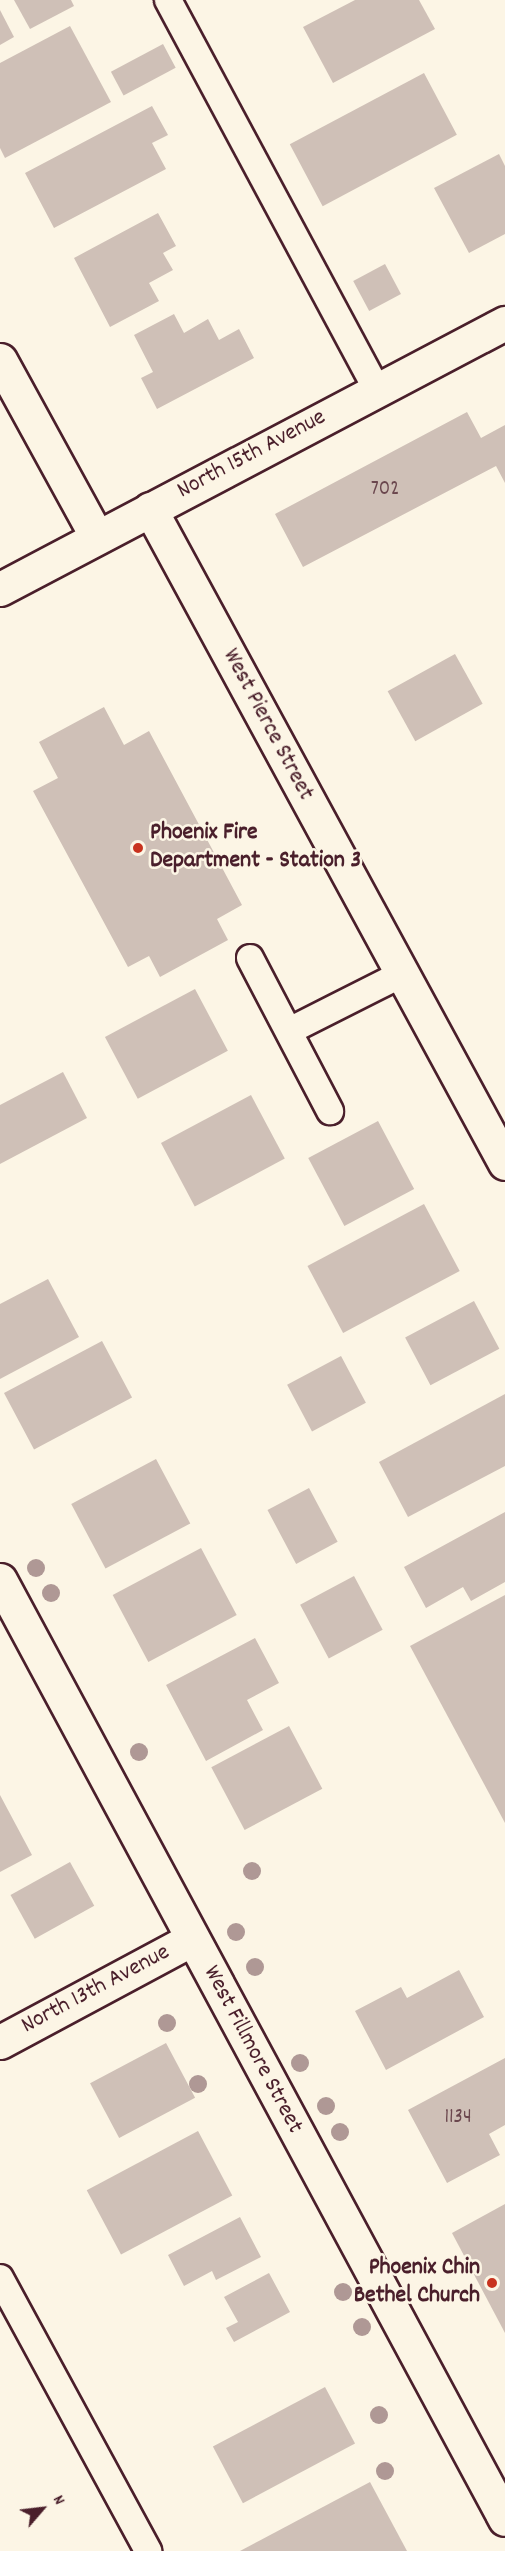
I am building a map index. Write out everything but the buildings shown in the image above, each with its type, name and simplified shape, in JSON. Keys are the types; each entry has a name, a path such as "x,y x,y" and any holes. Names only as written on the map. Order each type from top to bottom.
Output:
{"street":[{"name":"North 15th Avenue","path":"0,589 377,388 505,323"},
{"path":"0,360 96,537"},
{"name":"West Pierce Street","path":"150,509 505,1163"},
{"name":"West Fillmore Street","path":"0,1580 505,2519"},
{"name":"North 13th Avenue","path":"0,2042 192,1939"}],"lane":[{"path":"168,0 377,388"},
{"path":"250,958 330,1111"},
{"path":"289,1031 402,974"},
{"path":"0,2278 148,2551"}],"place":[{"name":"Phoenix Fire Department - Station 3","path":"138,848"},
{"name":"Phoenix Chin Bethel Church","path":"492,2283"}]}
